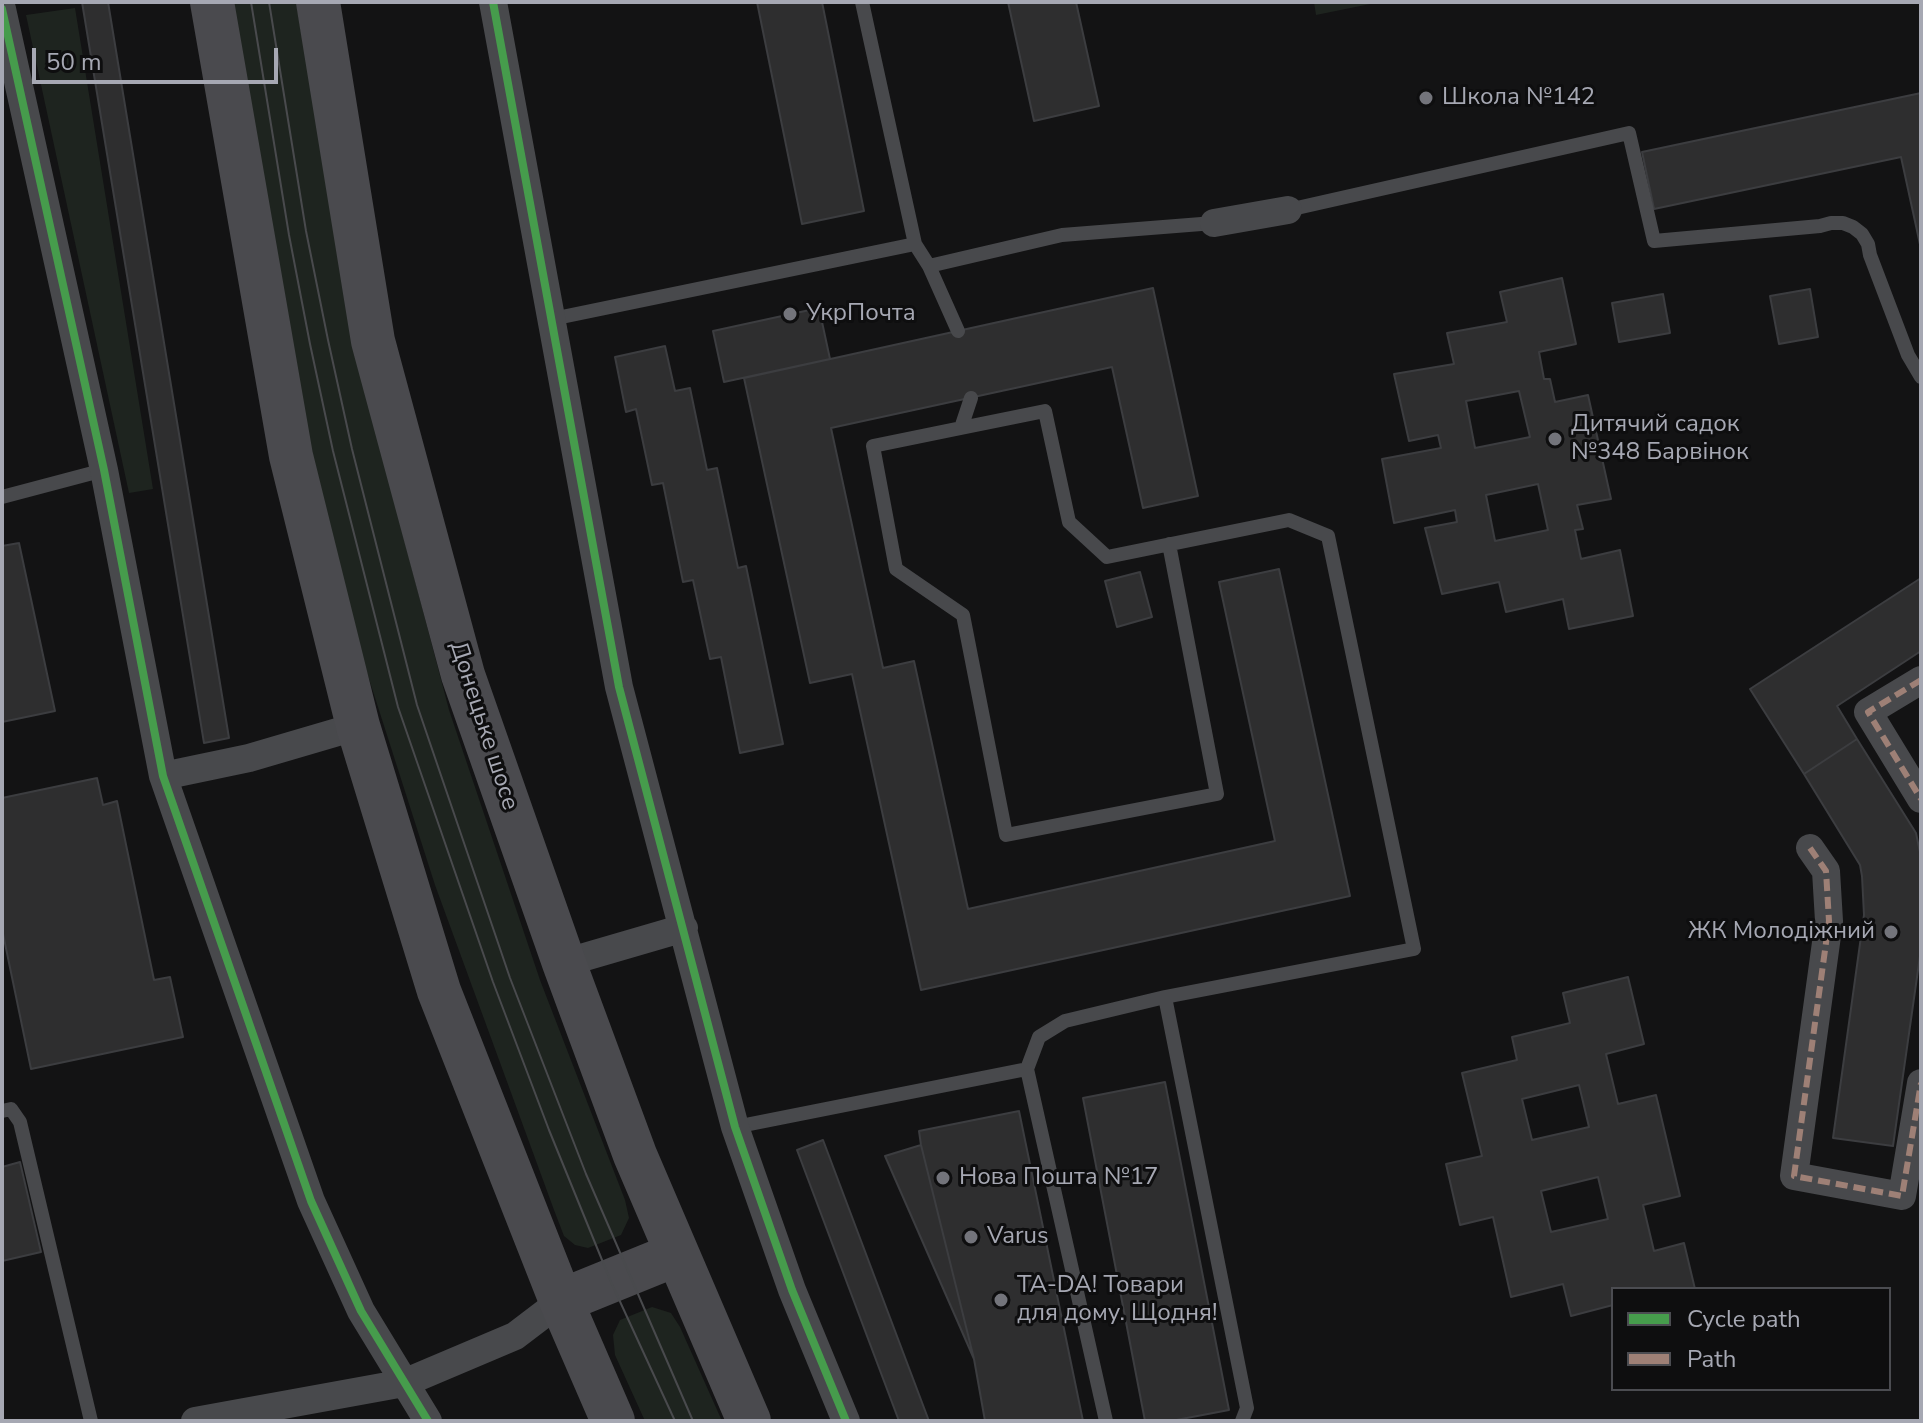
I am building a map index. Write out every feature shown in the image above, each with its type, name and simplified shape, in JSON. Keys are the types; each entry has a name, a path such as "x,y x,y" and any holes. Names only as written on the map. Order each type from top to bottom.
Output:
{"highway":[{"path":"212,2 291,456 358,726 439,991 561,1301 613,1421"},
{"name":"Донецьке шосе","path":"318,2 373,341 463,675 635,1155 749,1421"},
{"path":"561,1301 677,1254"}],"street":[{"path":"493,2 619,687 735,1127 792,1290 846,1421"},
{"path":"2,9 6,46 104,470 163,776 311,1201 361,1311 428,1421"},
{"path":"1214,223 1288,210"},
{"path":"1921,680 1868,712 1921,799"},
{"path":"163,776 249,758 358,726"},
{"path":"1810,848 1826,871 1829,921 1794,1176 1902,1196 1921,1083"},
{"path":"564,963 684,928"},
{"path":"207,1420 404,1383 515,1336 561,1301"}],"lane":[{"path":"862,2 915,244 929,266 958,331"},
{"path":"1288,210 1629,133 1654,241 1831,223 1843,223 1862,234 1908,355 1921,377"},
{"path":"929,266 1062,235 1214,223"},
{"path":"552,319 915,244"},
{"path":"961,428 971,398"},
{"path":"1106,1421 1027,1069 1039,1037 1065,1021 1165,997 1414,949 1328,536 1289,520 1169,544 1107,557 1069,522 1045,411 873,446 896,569 963,615 1006,835 1217,794 1169,544"},
{"path":"2,497 104,470"},
{"path":"1165,997 1247,1408 1242,1421"},
{"path":"735,1127 1027,1069"},
{"path":"2,1111 11,1109 20,1122 91,1421"}],"shaded area":[{"path":"221,2 296,2 340,256 379,443 449,710 540,980 625,1200 629,1218 621,1235 588,1248 575,1245 564,1236 554,1210 435,885 362,657 302,422"},
{"path":"1314,2 1380,2 1316,15"},
{"path":"75,8 153,489 129,493 26,15"},
{"path":"652,1307 671,1313 680,1327 722,1421 645,1421 615,1355 613,1335 620,1320"}],"building":[{"path":"82,2 108,2 229,738 204,743"},
{"path":"757,2 822,2 864,211 802,224"},
{"path":"1008,2 1076,2 1099,106 1034,121"},
{"path":"1921,93 1921,249 1901,157 1654,209 1642,152"},
{"path":"1562,278 1576,344 1539,352 1544,379 1550,379 1555,402 1588,395 1611,499 1577,505 1583,529 1575,530 1581,559 1620,550 1633,616 1569,629 1563,599 1506,612 1499,582 1442,594 1425,528 1457,522 1455,510 1394,523 1382,459 1441,448 1438,435 1409,441 1394,374 1454,364 1447,333 1507,322 1500,292","holes":["1519,391 1530,437 1475,448 1466,401","1538,484 1548,530 1495,541 1486,495"]},
{"path":"1153,288 1198,496 1143,508 1112,367 831,428 883,668 914,661 968,909 1275,841 1219,582 1279,569 1350,896 921,990 852,674 810,683 744,378"},
{"path":"1810,289 1818,337 1779,344 1770,296"},
{"path":"1663,294 1670,333 1619,342 1612,303"},
{"path":"819,308 830,359 724,382 713,331"},
{"path":"665,346 675,391 690,388 707,470 717,468 738,568 746,566 783,744 740,753 721,657 710,659 693,580 683,582 663,483 652,485 636,409 626,412 615,357"},
{"path":"19,543 55,711 2,722 2,546"},
{"path":"1140,572 1152,617 1117,627 1105,581"},
{"path":"1921,578 1921,651 1837,706 1857,739 1804,774 1750,689"},
{"name":"ЖК Молодіжний","path":"1857,739 1916,833 1921,857 1921,949 1893,1146 1833,1138 1864,915 1862,876 1860,865 1804,774"},
{"path":"97,778 103,805 117,801 154,980 170,977 183,1037 31,1069 2,929 2,798"},
{"path":"1628,977 1644,1044 1606,1054 1618,1104 1656,1095 1680,1196 1643,1205 1654,1251 1684,1243 1695,1287 1611,1287 1611,1306 1571,1316 1563,1284 1511,1297 1493,1217 1460,1225 1446,1164 1482,1156 1462,1073 1517,1060 1512,1037 1570,1023 1563,993","holes":["1579,1085 1589,1127 1532,1140 1522,1099","1598,1177 1608,1219 1551,1232 1541,1191"]},
{"path":"1165,1082 1229,1410 1171,1421 1145,1421 1083,1098"},
{"path":"1019,1111 1083,1421 985,1421 974,1359 921,1145 919,1131"},
{"path":"823,1140 929,1421 899,1421 797,1150"},
{"path":"921,1145 974,1359 885,1156"},
{"path":"20,1162 41,1252 2,1261 2,1167"}],"tram line":[{"path":"251,2 310,344 333,451 398,707 493,982 549,1130 611,1282 675,1421"},
{"path":"269,2 306,231 328,340 352,449 417,705 510,978 586,1174 693,1421"}],"marked path":[{"path":"1921,680 1868,712 1921,799"},
{"path":"1810,848 1826,871 1829,921 1794,1176 1902,1196 1921,1083"}],"cycle path":[{"path":"493,2 619,687 735,1127 792,1290 846,1421"},
{"path":"2,9 104,470 163,776 311,1201 361,1311 428,1421"}],"place":[{"name":"Школа №142","path":"1426,98"},
{"name":"УкрПочта","path":"790,314"},
{"name":"Дитячий садок №348 Барвінок","path":"1555,439"},
{"name":"ЖК Молодіжний","path":"1891,932"},
{"name":"Нова Пошта №17","path":"943,1178"},
{"name":"Varus","path":"971,1237"},
{"name":"TA-DA! Товари для дому. Щодня!","path":"1001,1300"}]}
